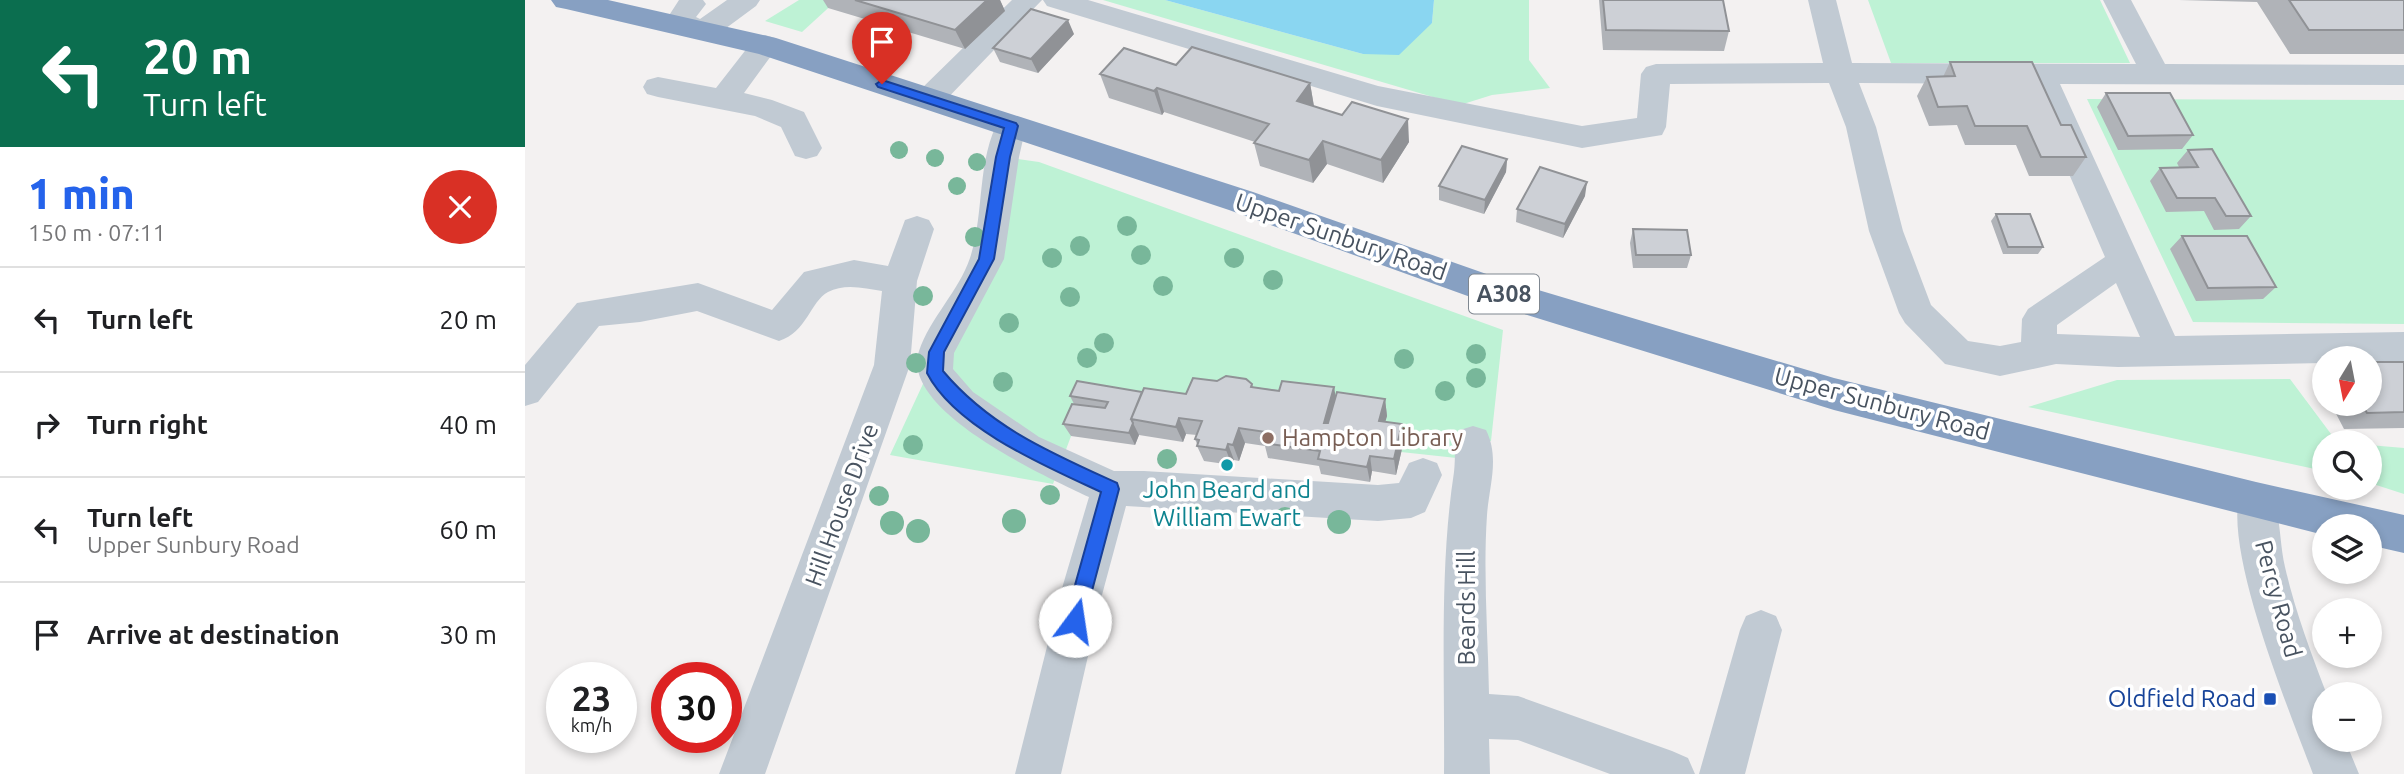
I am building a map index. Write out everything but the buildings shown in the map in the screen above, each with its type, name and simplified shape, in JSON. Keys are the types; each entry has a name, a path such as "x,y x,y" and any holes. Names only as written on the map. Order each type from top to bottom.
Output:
{"highway":[{"name":"Upper Sunbury Road","path":"566,0 629,13 701,11 765,46 1241,201 1489,289 1834,394 2256,501 2404,534"}],"street":[{"path":"701,11 746,0"},
{"path":"929,99 1028,0"},
{"path":"1056,0 1377,96 1582,136 1651,127 1657,74 1840,74"},
{"path":"1822,0 1840,74 1861,127 1886,231 1917,313 1958,355 2000,361 2056,349 2118,352 2404,347"},
{"path":"2117,0 2156,74"},
{"path":"724,99 765,46"},
{"path":"2041,75 2164,351"},
{"path":"658,87 761,107 793,120 806,148"},
{"path":"1011,126 1003,157 987,259 936,352 935,373 960,403 1026,449 1111,489 1144,488 1378,503 1411,500 1423,475"},
{"name":"Hill House Drive","path":"742,774 892,365 900,281 917,229"},
{"path":"2039,353 2040,319 2087,284 2125,261"},
{"path":"525,391 589,313 640,308 698,297 779,327 816,281 854,273 900,281"},
{"name":"Beards Hill","path":"1467,774 1467,516 1475,460 1473,442"},
{"path":"1038,774 1081,596 1111,489"},
{"name":"Percy Road","path":"2256,501 2264,566 2284,639 2336,774"},
{"path":"1722,774 1761,630"},
{"path":"1466,715 1518,718 1672,774"}],"lane":[{"path":"1840,74 2404,75"}],"green space":[{"path":"799,0 837,0 802,32 765,21"},
{"path":"1103,0 1165,0 1363,54 1432,23 1434,0 1529,0 1529,60 1550,88 1492,95 1460,105"},
{"path":"1868,0 2100,0 2130,63 1891,63"},
{"path":"2087,99 2404,100 2404,324 2193,322"},
{"path":"1003,157 1039,162 1503,330 1491,441 1474,442 1475,460 1401,452 1404,440 1381,437 1386,416 1079,415 1053,484 890,455 954,317"},
{"path":"2290,379 2312,408 2312,416 2318,416 2328,430 2312,430 2312,468 2028,407 2117,380"},
{"path":"2382,446 2404,448 2404,494 2382,487"}],"water":[{"path":"1165,0 1434,0 1432,23 1399,55 1363,54"}],"place":[{"name":"Hampton Library","path":"1268,438"},
{"name":"John Beard and William Ewart","path":"1227,465"},
{"name":"Oldfield Road","path":"2270,699"}],"route":[{"path":"882,84 1011,126 1003,157 987,259 936,352 935,373 960,403 1026,449 1111,489 1075,621"}]}
